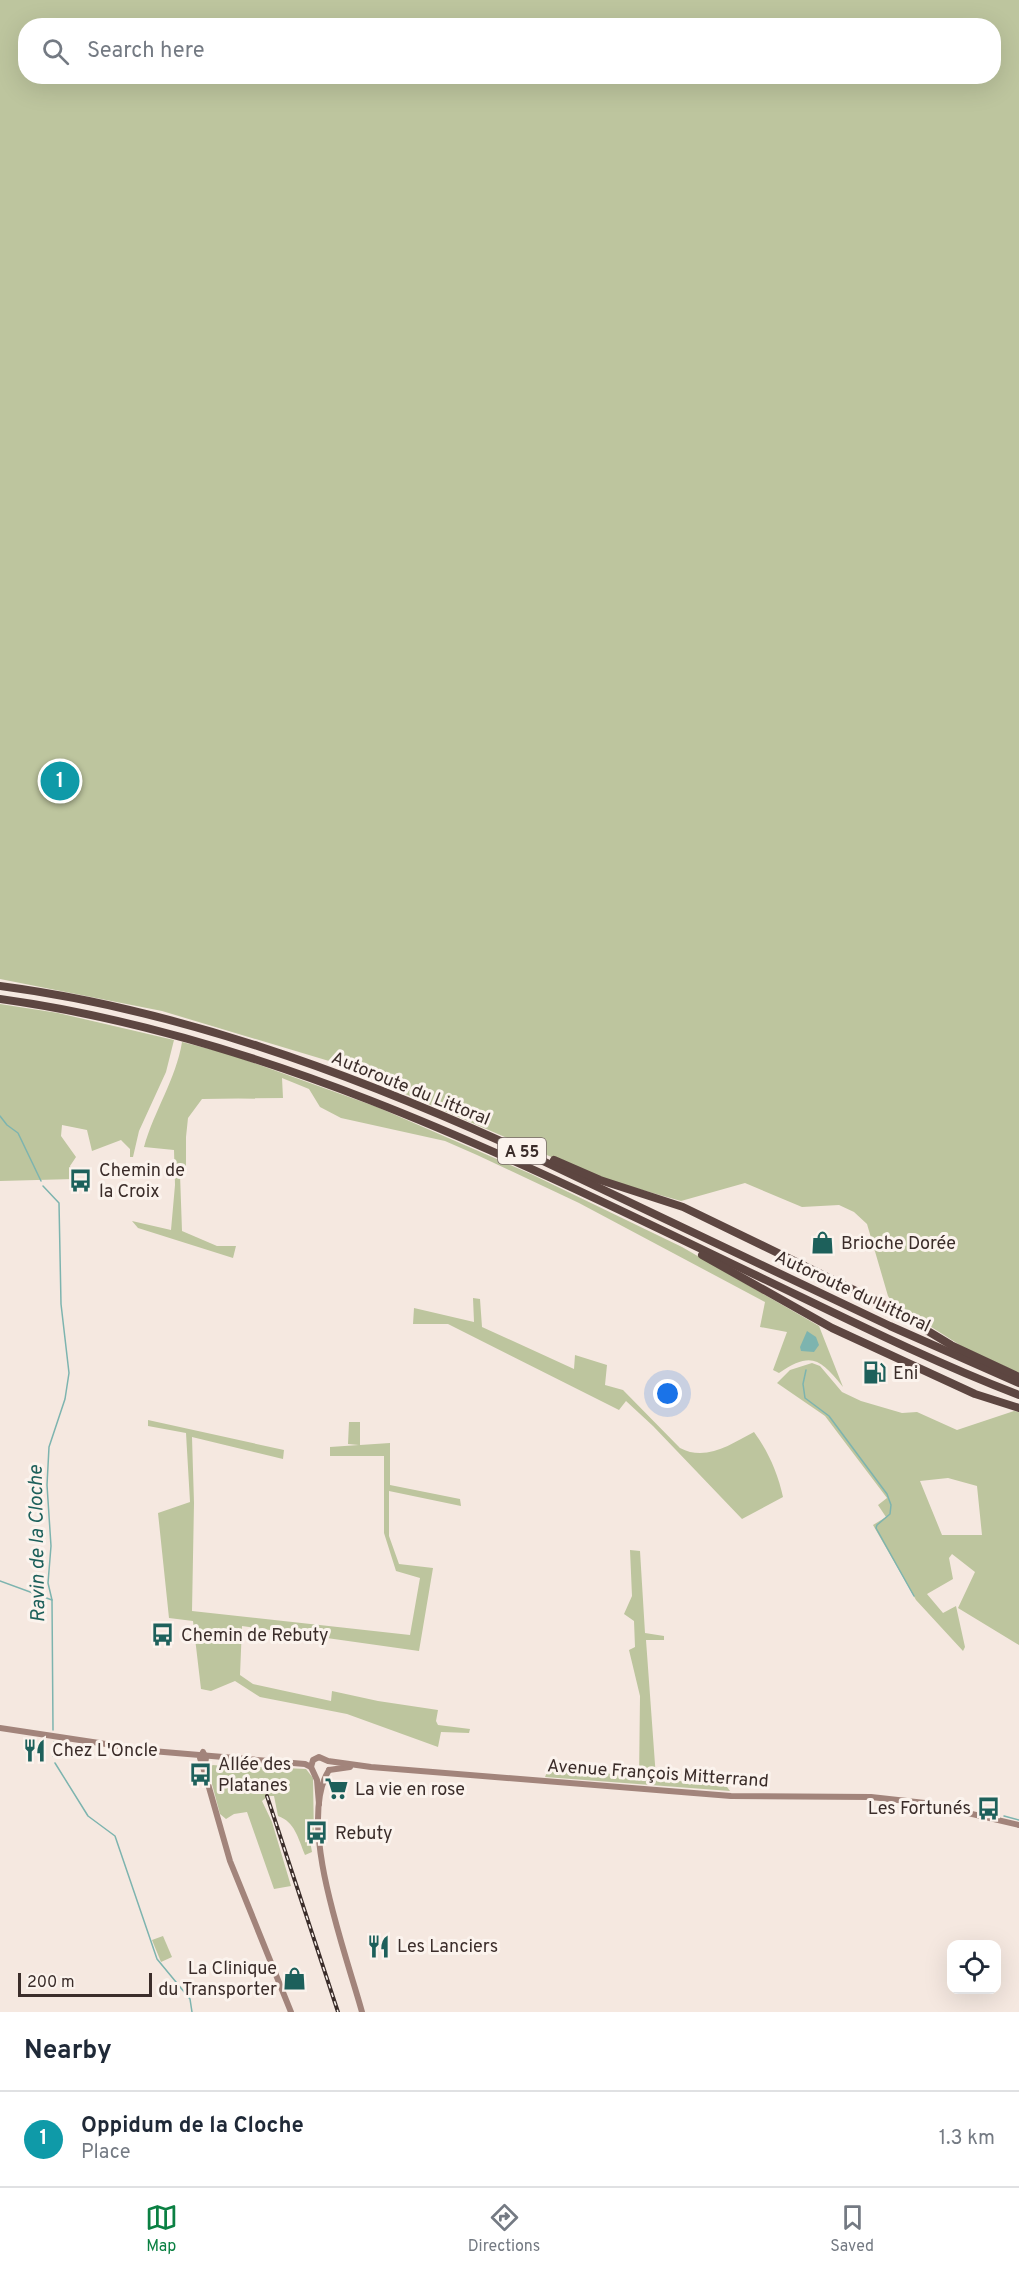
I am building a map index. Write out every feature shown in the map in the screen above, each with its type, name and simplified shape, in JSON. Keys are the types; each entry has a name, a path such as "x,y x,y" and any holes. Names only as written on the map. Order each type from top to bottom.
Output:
{"highway":[{"name":"Autoroute du Littoral","path":"0,986 102,1003 185,1024 264,1048 343,1076 451,1119 890,1326 1019,1383"},
{"name":"Autoroute du Littoral","path":"0,999 100,1016 181,1036 260,1060 397,1111 581,1192 926,1357 1019,1395"},
{"path":"451,1119 600,1180 683,1207 884,1304 951,1345 1019,1377"},
{"path":"581,1192 708,1258 832,1328 975,1394 1019,1408"}],"main road":[{"path":"0,1728 122,1746 312,1767 319,1776 371,1767"},
{"path":"203,1754 201,1761 230,1861 291,2012"},
{"path":"312,1767 319,1757 328,1761 371,1767"},
{"path":"319,1804 328,1761"},
{"path":"312,1767 318,1785 318,1842 333,1908 362,2012"},
{"name":"Avenue François Mitterrand","path":"371,1767 731,1796 871,1797 926,1803 1019,1825"}],"green space":[{"path":"0,0 1019,0 1019,1373 963,1347 893,1303 888,1296 867,1224 854,1212 839,1205 802,1207 745,1183 681,1201 600,1178 329,1061 162,1011 0,979"},
{"path":"0,1004 58,1013 174,1040 166,1072 139,1131 133,1157 130,1157 130,1149 121,1140 92,1151 87,1130 62,1125 61,1136 76,1157 70,1166 74,1179 0,1181"},
{"path":"182,1042 229,1054 377,1107 531,1174 682,1247 819,1326 843,1387 828,1370 815,1361 800,1362 779,1373 773,1370 787,1332 760,1327 765,1302 579,1203 477,1155 445,1141 341,1118 320,1107 309,1089 282,1078 283,1098 202,1099 188,1118 186,1174 180,1174 182,1231 217,1246 236,1246 233,1258 138,1228 132,1221 171,1230 175,1185 174,1150 144,1147 175,1069"},
{"path":"473,1298 480,1299 482,1327 574,1369 575,1355 607,1365 605,1385 623,1390 680,1448 690,1452 709,1452 727,1446 754,1432 772,1463 783,1497 742,1519 626,1401 619,1410 448,1324 413,1324 414,1308 474,1322"},
{"path":"812,1363 820,1366 842,1392 861,1401 902,1413 917,1412 957,1430 1014,1411 1019,1412 1019,1645 958,1608 975,1572 952,1554 949,1558 953,1579 927,1594 943,1613 956,1606 965,1647 963,1651 916,1600 873,1525 886,1517 878,1505 887,1498 825,1416 777,1383 790,1370","holes":["948,1478 977,1486 982,1535 942,1535 920,1481"]},
{"path":"148,1420 284,1450 283,1459 192,1437 194,1503 192,1611 410,1635 420,1578 396,1571 384,1533 384,1456 330,1456 330,1447 359,1445 348,1444 349,1422 360,1422 360,1445 390,1443 390,1485 460,1499 461,1506 389,1491 389,1536 399,1564 433,1568 419,1651 242,1626 240,1675 253,1684 331,1701 332,1691 438,1710 436,1721 438,1725 470,1729 469,1733 441,1732 438,1747 347,1714 260,1697 235,1681 211,1691 201,1689 193,1621 169,1618 158,1513 190,1502 186,1433 148,1426"},
{"path":"630,1550 640,1551 645,1633 664,1636 664,1640 646,1640 656,1778 727,1787 730,1791 545,1777 548,1770 606,1773 639,1780 640,1696 629,1650 635,1647 634,1621 624,1614 632,1596"},
{"path":"213,1765 252,1769 261,1767 306,1769 313,1778 314,1840 310,1841 312,1852 305,1855 292,1826 278,1816 274,1796 268,1796 262,1801 272,1822 291,1886 274,1889 247,1812 234,1814 226,1819 220,1814 209,1773 209,1767"},
{"path":"163,1936 172,1957 161,1962 152,1940"}],"water":[{"path":"807,1331 816,1337 819,1345 814,1352 801,1351 800,1347"}],"waterway":[{"name":"Ravin de la Cloche","path":"0,1116 18,1133 41,1181"},
{"name":"Ravin de la Cloche","path":"43,1186 59,1203 61,1304 69,1373 65,1399 49,1447 47,1485 51,1546 48,1583 52,1600 53,1730"},
{"path":"806,1370 803,1384 805,1398 829,1416 887,1494 891,1505 890,1514 876,1528 914,1596"},
{"path":"0,1581 52,1600"},
{"name":"Ravin de la Cloche","path":"53,1756 54,1742"},
{"name":"Ravin de la Cloche","path":"55,1763 88,1816 115,1836 157,1959 190,1999 192,2012"},
{"path":"1004,1816 1019,1820"}],"railway":[{"path":"267,1796 338,2012"}],"place":[{"name":"Oppidum de la Cloche","path":"60,781"},
{"name":"Chemin de la Croix","path":"81,1180"},
{"name":"Brioche Dorée","path":"823,1243"},
{"name":"Eni","path":"875,1373"},
{"name":"Chemin de Rebuty","path":"163,1635"},
{"name":"Chez L'Oncle","path":"34,1750"},
{"name":"Allée des Platanes","path":"200,1774"},
{"name":"La vie en rose","path":"337,1789"},
{"name":"Les Fortunés","path":"989,1808"},
{"name":"Rebuty","path":"317,1833"},
{"name":"Les Lanciers","path":"379,1946"},
{"name":"La Clinique du Transporter","path":"295,1978"}]}
